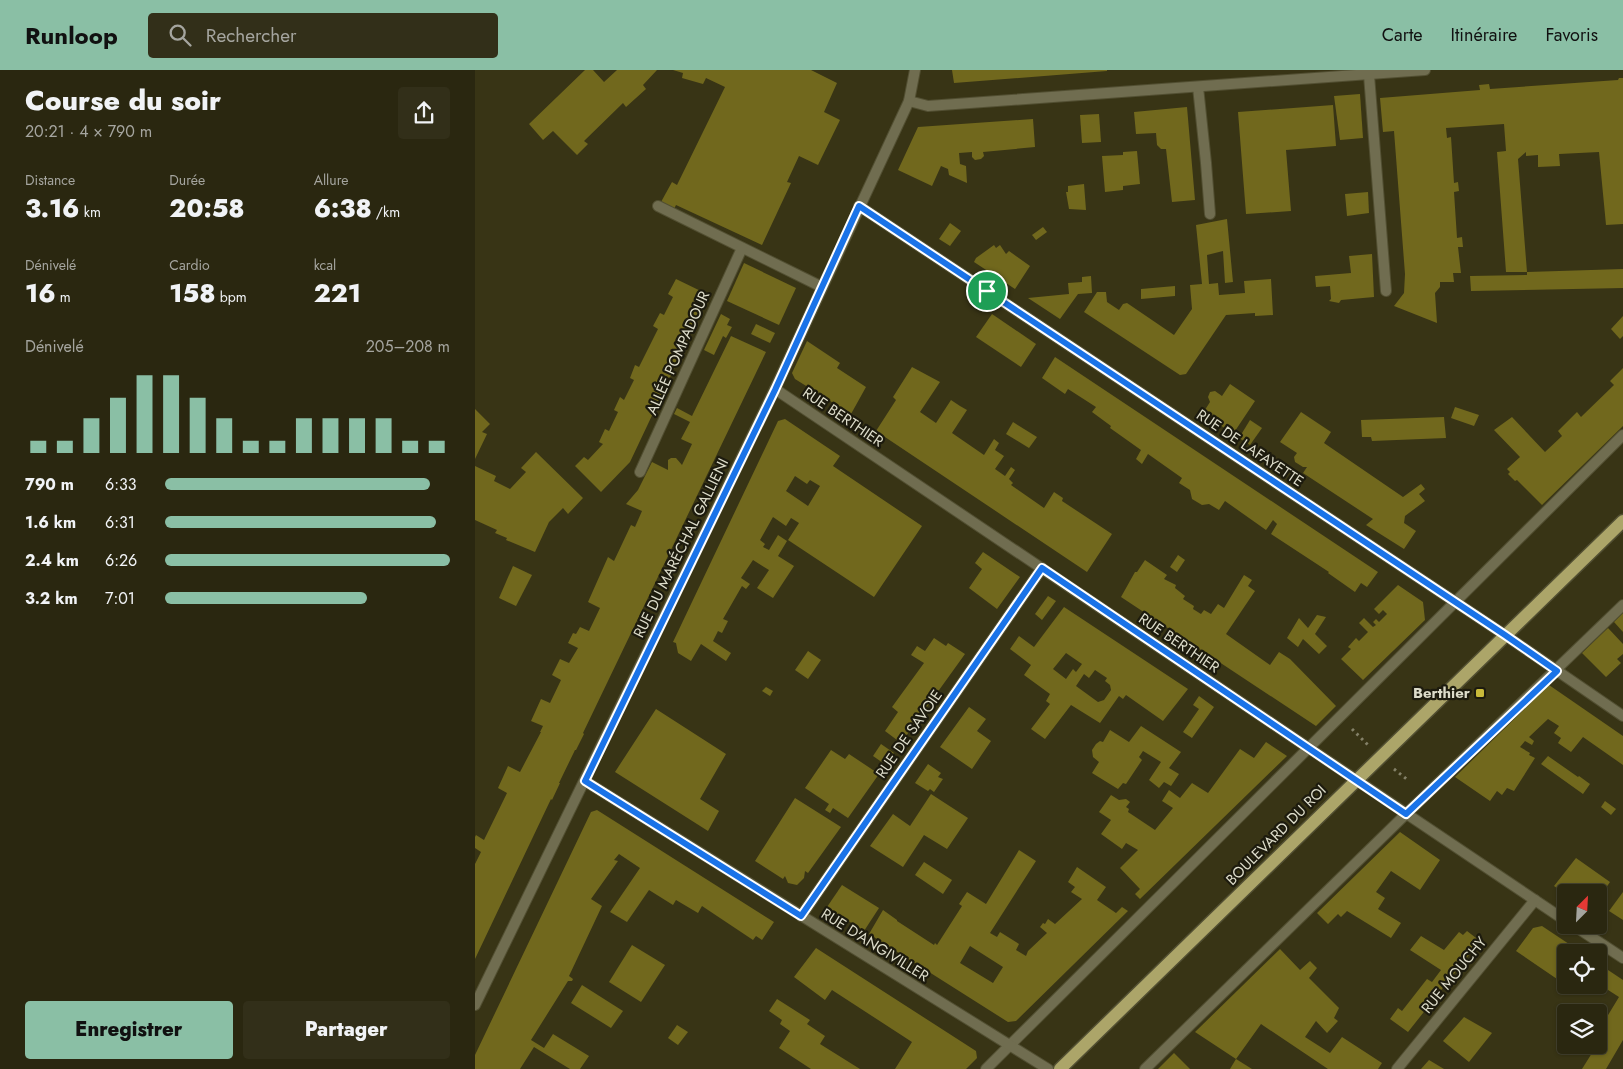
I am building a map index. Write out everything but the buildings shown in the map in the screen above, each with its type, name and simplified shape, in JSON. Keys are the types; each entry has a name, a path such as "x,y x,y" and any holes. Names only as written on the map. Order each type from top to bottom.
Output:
{"main road":[{"name":"BOULEVARD DU ROI","path":"1059,1069 1302,835 1355,780 1623,520"}],"street":[{"name":"RUE DU MARÉCHAL GALLIENI","path":"475,1005 775,390 909,102 915,70"},
{"path":"909,102 929,106 1425,70"},
{"path":"1369,75 1385,291"},
{"path":"1198,87 1210,214"},
{"path":"658,206 822,287"},
{"name":"RUE DE LAFAYETTE","path":"859,206 1505,635 1623,716"},
{"name":"ALLÉE POMPADOUR","path":"640,472 742,248"},
{"name":"RUE BERTHIER","path":"775,390 1557,915"},
{"path":"986,1069 1310,749 1454,602 1623,435"},
{"name":"RUE DE SAVOIE","path":"801,916 1042,568"},
{"path":"1145,1069 1406,814 1623,606"},
{"name":"RUE D'ANGIVILLER","path":"585,781 1048,1069"},
{"name":"RUE MOUCHY","path":"1397,1069 1535,900"},
{"path":"1587,934 1623,958"}],"place":[{"name":"Berthier","path":"1480,693"}],"route":[{"path":"859,206 987,291 1557,671 1406,814 1042,568 801,916 585,781 775,390 859,206"}]}
